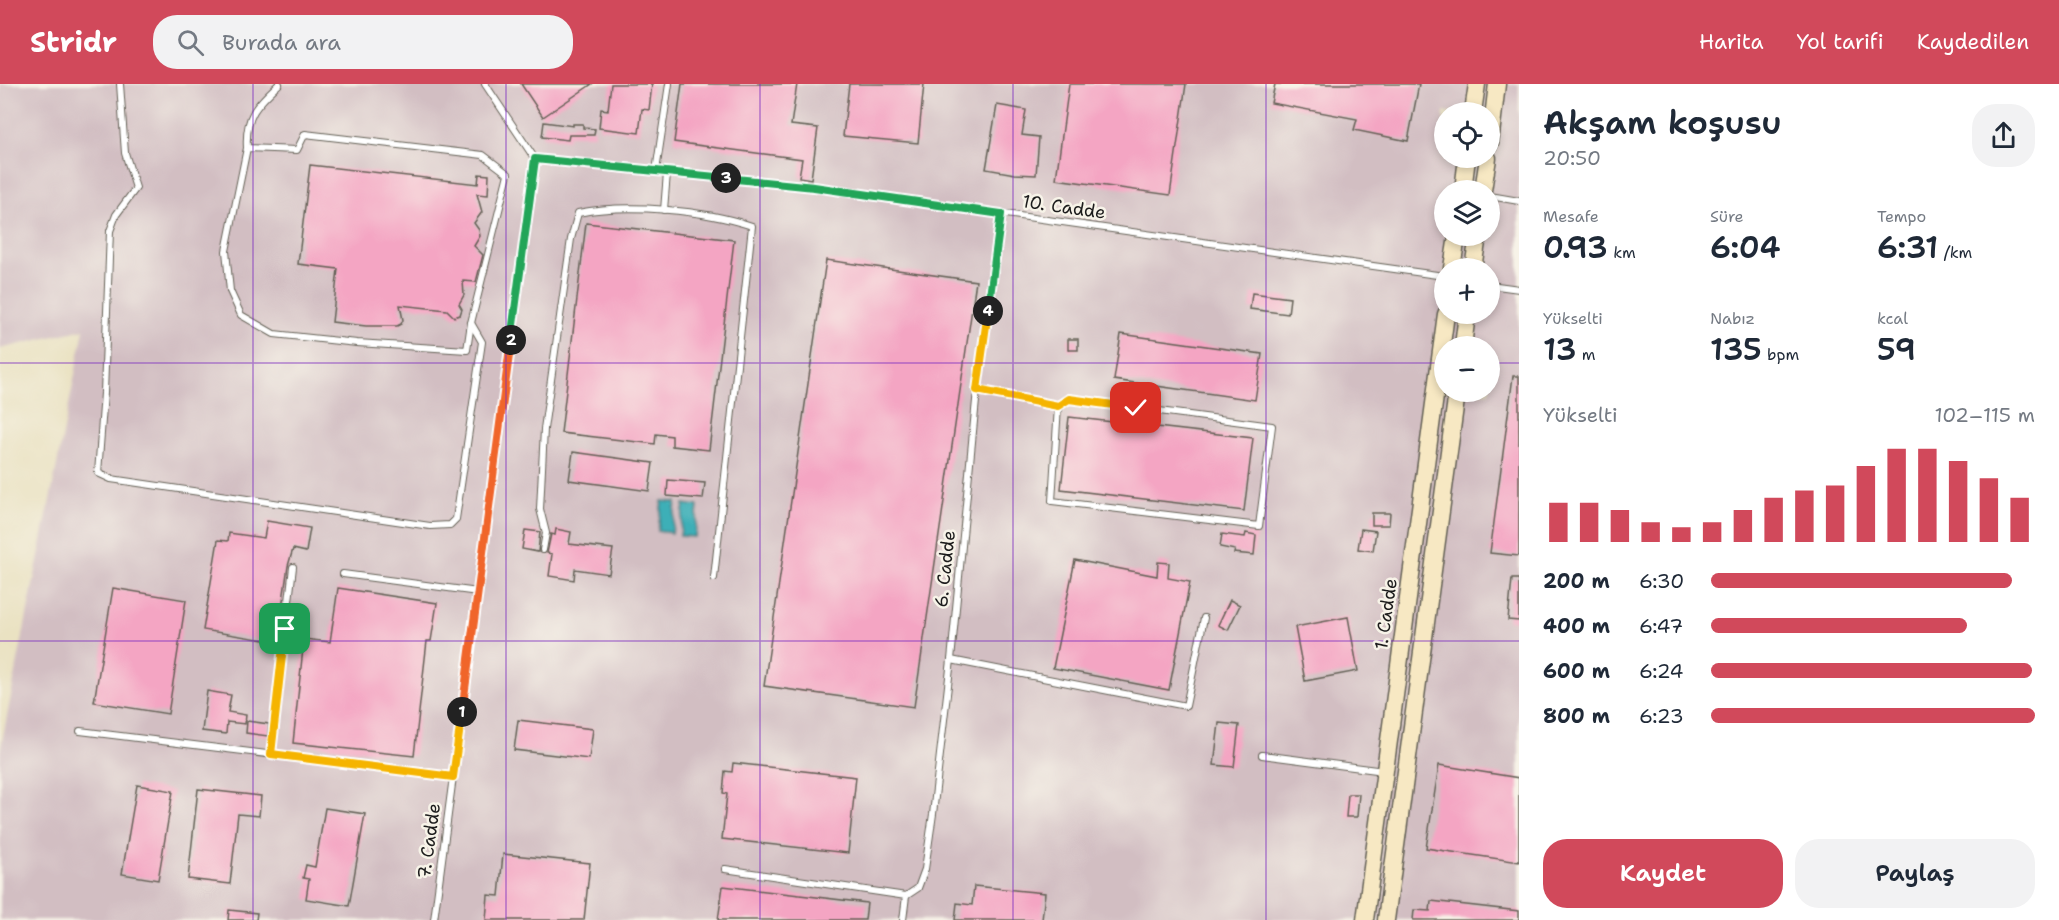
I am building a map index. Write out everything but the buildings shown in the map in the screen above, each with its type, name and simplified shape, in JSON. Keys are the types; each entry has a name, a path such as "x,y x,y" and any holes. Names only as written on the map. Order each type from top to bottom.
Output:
{"street":[{"path":"1474,102 1477,84"},
{"path":"1495,102 1497,84"},
{"name":"1. Cadde","path":"1365,920 1445,324"},
{"path":"1386,920 1455,402"}],"lane":[{"path":"120,84 125,153 136,188 116,215 110,231 104,393 98,473 111,479 430,526 450,525 456,519 482,342 471,323"},
{"path":"247,148 297,150 305,134 483,155 508,174 471,323 467,350 357,343 274,334 241,315 230,291 226,251 247,148 246,131 251,114 279,84"},
{"path":"484,84 535,159"},
{"path":"656,171 669,84"},
{"name":"10. Cadde","path":"535,159 814,187 1434,275"},
{"name":"7. Cadde","path":"434,920 535,159"},
{"path":"664,210 667,172"},
{"path":"1500,198 1519,201"},
{"path":"543,550 546,533 540,499 544,429 571,239 578,213 600,208 664,210 727,218 752,226 714,578"},
{"name":"6. Cadde","path":"906,896 918,888 925,869 951,660 977,390 1001,214"},
{"path":"1500,286 1519,289"},
{"path":"977,390 1058,406 1069,399 1272,426 1259,526 1052,501 1058,406"},
{"path":"271,754 293,567"},
{"path":"343,574 478,592"},
{"path":"951,660 1186,706 1204,618"},
{"path":"80,730 453,777"},
{"path":"1262,755 1385,771"},
{"path":"725,869 906,896 903,920"}],"shaded area":[{"path":"0,84 1519,84 1519,920 0,920 0,751 84,329 0,349"}],"water":[{"path":"662,501 676,502 672,533 658,531"},
{"path":"684,504 698,506 695,537 680,536"}],"route":[{"path":"285,629 271,754 453,777 535,159 814,187 1001,214 977,390 1058,406 1069,399 1136,408"}]}
